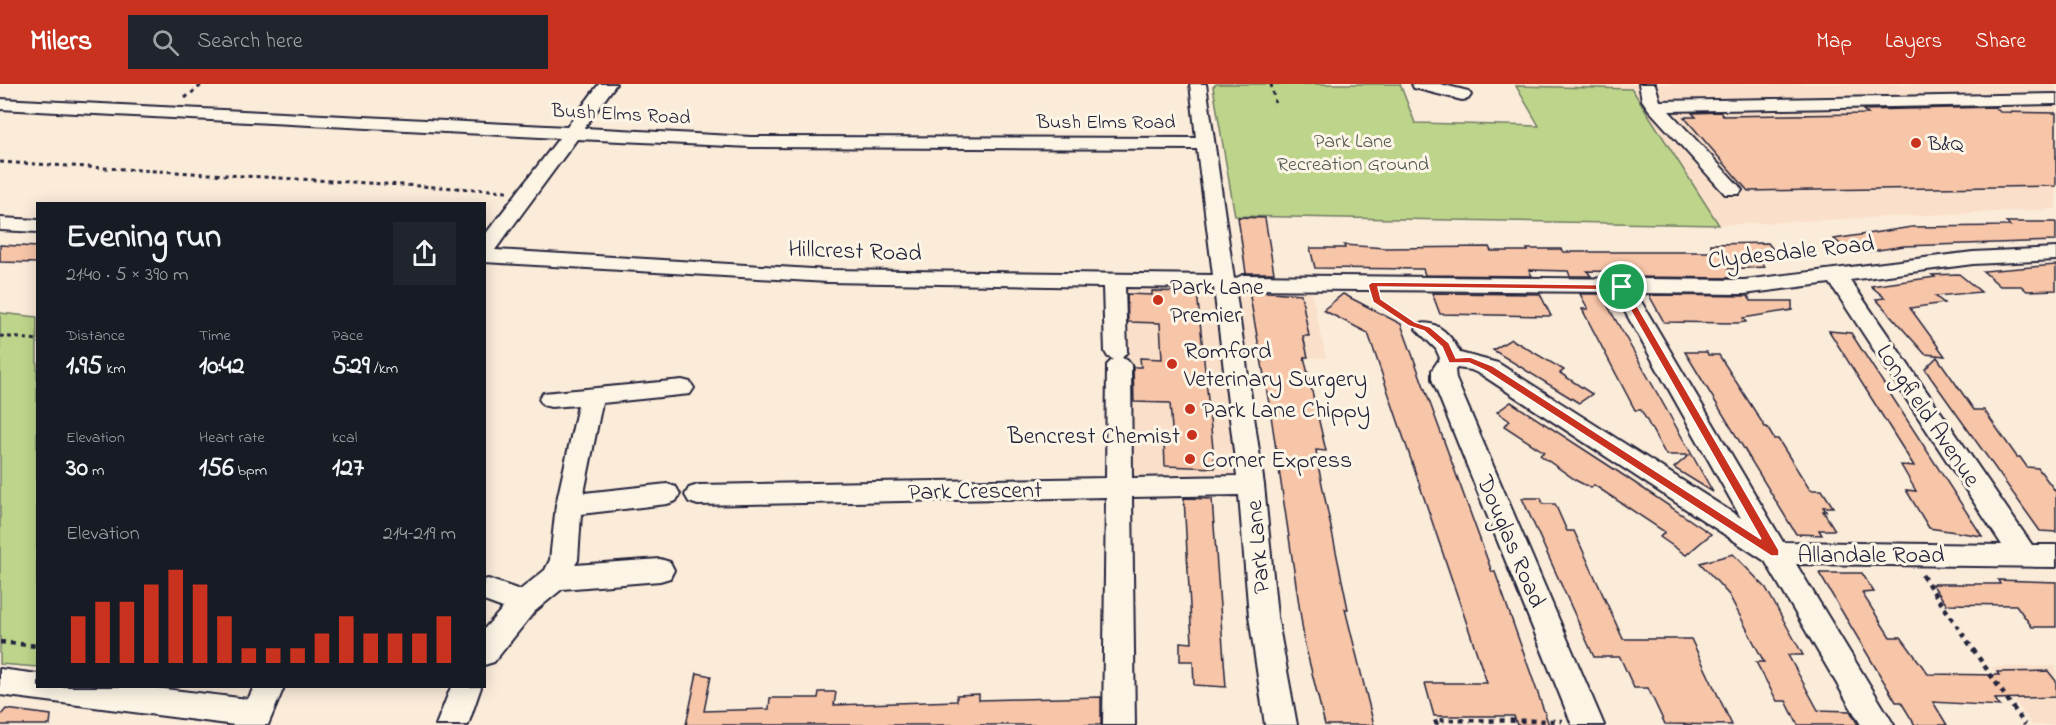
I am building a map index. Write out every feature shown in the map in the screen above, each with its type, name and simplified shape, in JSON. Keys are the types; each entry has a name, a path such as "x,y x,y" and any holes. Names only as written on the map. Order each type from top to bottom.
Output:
{"street":[{"path":"486,251 608,84"},
{"name":"Park Lane","path":"1198,84 1204,144 1233,282 1263,616 1281,725"},
{"path":"1420,84 1459,89 1472,113"},
{"path":"1647,84 1655,106 1732,189"},
{"path":"1655,106 2056,99"},
{"name":"Bush Elms Road","path":"0,104 751,142 1204,144"},
{"path":"0,224 36,226"},
{"name":"Hillcrest Road","path":"486,254 828,276 1233,282"},
{"name":"Clydesdale Road","path":"1233,282 1376,292 1744,287 1973,258 2056,254"},
{"name":"Longfield Avenue","path":"1835,274 2024,555"},
{"path":"1114,280 1120,488 1119,725"},
{"path":"1622,287 1775,553 1878,725"},
{"path":"1427,329 1445,345 1453,361"},
{"name":"Allandale Road","path":"1453,361 1470,360 1490,369 1775,553 2056,556"},
{"name":"Douglas Road","path":"1453,361 1444,366 1442,372 1444,379 1587,723"},
{"path":"551,399 682,388"},
{"path":"486,650 524,604 555,578 564,560 569,505 592,395"},
{"name":"Park Crescent","path":"698,495 1251,485"},
{"path":"569,505 667,494"},
{"path":"555,578 660,570"},
{"path":"488,590 524,604"},
{"path":"0,682 36,687"},
{"path":"48,688 259,709"},
{"path":"452,725 466,688"}],"path":[{"path":"1271,84 1275,103"},
{"path":"0,162 529,192"},
{"path":"1376,292 1376,300 1412,324 1427,329"},
{"path":"0,336 36,340"},
{"path":"1906,554 2025,725"},
{"path":"0,642 36,646"},
{"path":"1437,725 1435,720 1587,723"}],"shaded area":[{"path":"1515,84 2056,84 2056,209 1719,225 1632,89 1516,86"},
{"path":"1114,280 1310,285 1326,358 1234,356 1251,485 1120,488"},
{"path":"2056,666 2056,725 2032,725 1991,667"}],"green space":[{"name":"Park Lane Recreation Ground","path":"1216,84 1400,84 1415,123 1539,126 1516,86 1632,89 1719,225 1235,216 1213,87"},
{"path":"0,313 36,317 36,667 0,664"}],"building":[{"path":"1995,107 2000,112 2056,113 2056,186 1748,191 1684,117 1696,117 1692,113 1720,112 1723,116 1868,114 1863,110"},
{"path":"1238,217 1265,218 1274,273 1246,273"},
{"path":"2006,222 2056,222 2056,241 1904,246 1853,254 1834,239 1912,227 2010,226"},
{"path":"1768,243 1780,258 1758,259 1765,267 1728,269 1735,278 1637,277 1634,272 1587,271 1591,276 1570,276 1568,271 1529,270 1532,276 1425,275 1423,269 1315,268 1310,248 1345,248 1344,245 1386,248 1489,247 1491,251 1561,249 1563,252 1711,252 1711,244"},
{"path":"0,245 36,247 36,263 0,262"},
{"path":"2056,265 2056,290 2027,291 2021,286 2000,286 1983,271"},
{"path":"1959,274 1981,292 1935,296 1944,303 1910,308 1945,356 1925,354 1876,299 1885,298 1871,286 1935,277 1932,275"},
{"path":"1152,291 1197,292 1215,468 1165,466 1164,442 1173,442 1170,403 1134,402 1133,367 1141,367 1140,358 1162,359 1160,323 1128,322 1127,294 1152,295"},
{"path":"1249,291 1301,294 1309,336 1303,336 1308,357 1304,357 1326,451 1316,450 1318,465 1348,609 1345,609 1374,725 1325,725 1305,645 1270,409"},
{"path":"1432,293 1540,294 1551,316 1440,314"},
{"path":"1343,294 1401,324 1492,572 1495,572 1549,725 1517,725 1514,716 1434,716 1425,683 1487,683 1368,333 1323,310"},
{"path":"1580,294 1601,294 1713,492 1674,468 1689,455 1666,455 1641,410 1635,410 1582,309 1588,309"},
{"path":"1649,295 1748,296 1751,301 1792,301 1792,310 1743,318 1746,322 1738,323 1664,322"},
{"path":"1829,331 1851,333 1982,536 1929,528 1906,490 1916,491 1901,465 1914,466"},
{"path":"1511,339 1564,370 1560,373 1592,394 1579,403 1493,350"},
{"path":"1685,352 1707,352 1708,355 1719,355 1765,427 1774,439 1778,439 1810,490 1822,490 1833,507 1823,507 1826,511 1823,511 1835,530 1819,530 1822,535 1796,534"},
{"path":"1937,357 1974,410 1984,410 2017,457 2020,457 2027,467 2038,468 2056,492 2056,532 2040,531 1931,378 1925,369"},
{"path":"1511,402 1711,534 1686,555 1660,537 1665,532 1594,485 1591,488 1577,481 1540,455 1544,452 1504,426 1510,421 1497,412"},
{"path":"1184,498 1212,499 1226,687 1194,685 1193,661 1180,661 1180,642 1192,643"},
{"path":"1522,498 1541,498 1543,504 1555,504 1567,531 1574,531 1623,639 1691,639 1732,725 1665,724 1648,688 1634,688 1620,657 1594,657"},
{"path":"1733,554 1766,588 1803,655 1788,655 1818,710 1850,711 1858,725 1798,725 1786,701 1777,701 1756,662 1764,662 1729,595 1700,563"},
{"path":"1819,573 1862,573 1874,592 1862,593 1890,637 1901,637 1928,674 1999,675 1997,672 2048,671 2056,681 2056,697 1995,699 2000,706 1933,702 1947,725 1915,725 1901,702 1896,702"},
{"path":"1998,580 2056,582 2056,627 2032,627 2016,605 1946,604 1932,584 2000,584"},
{"path":"697,673 711,676 704,711 769,709 770,698 818,698 819,692 836,692 834,705 957,701 957,695 979,694 979,700 1101,697 1101,725 686,725"},
{"path":"6,709 51,715 50,725 0,725 0,716"}],"place":[{"name":"B&Q","path":"1916,143"},
{"name":"Park Lane Premier","path":"1158,300"},
{"name":"Romford Veterinary Surgery","path":"1172,364"},
{"name":"Park Lane Chippy","path":"1190,409"},
{"name":"Bencrest Chemist","path":"1192,435"},
{"name":"Corner Express","path":"1190,459"}],"route":[{"path":"1372,285 1622,287 1775,553 1481,363 1470,360 1453,361 1445,345 1427,329 1412,324 1376,300 1377,294 1372,285"}]}
